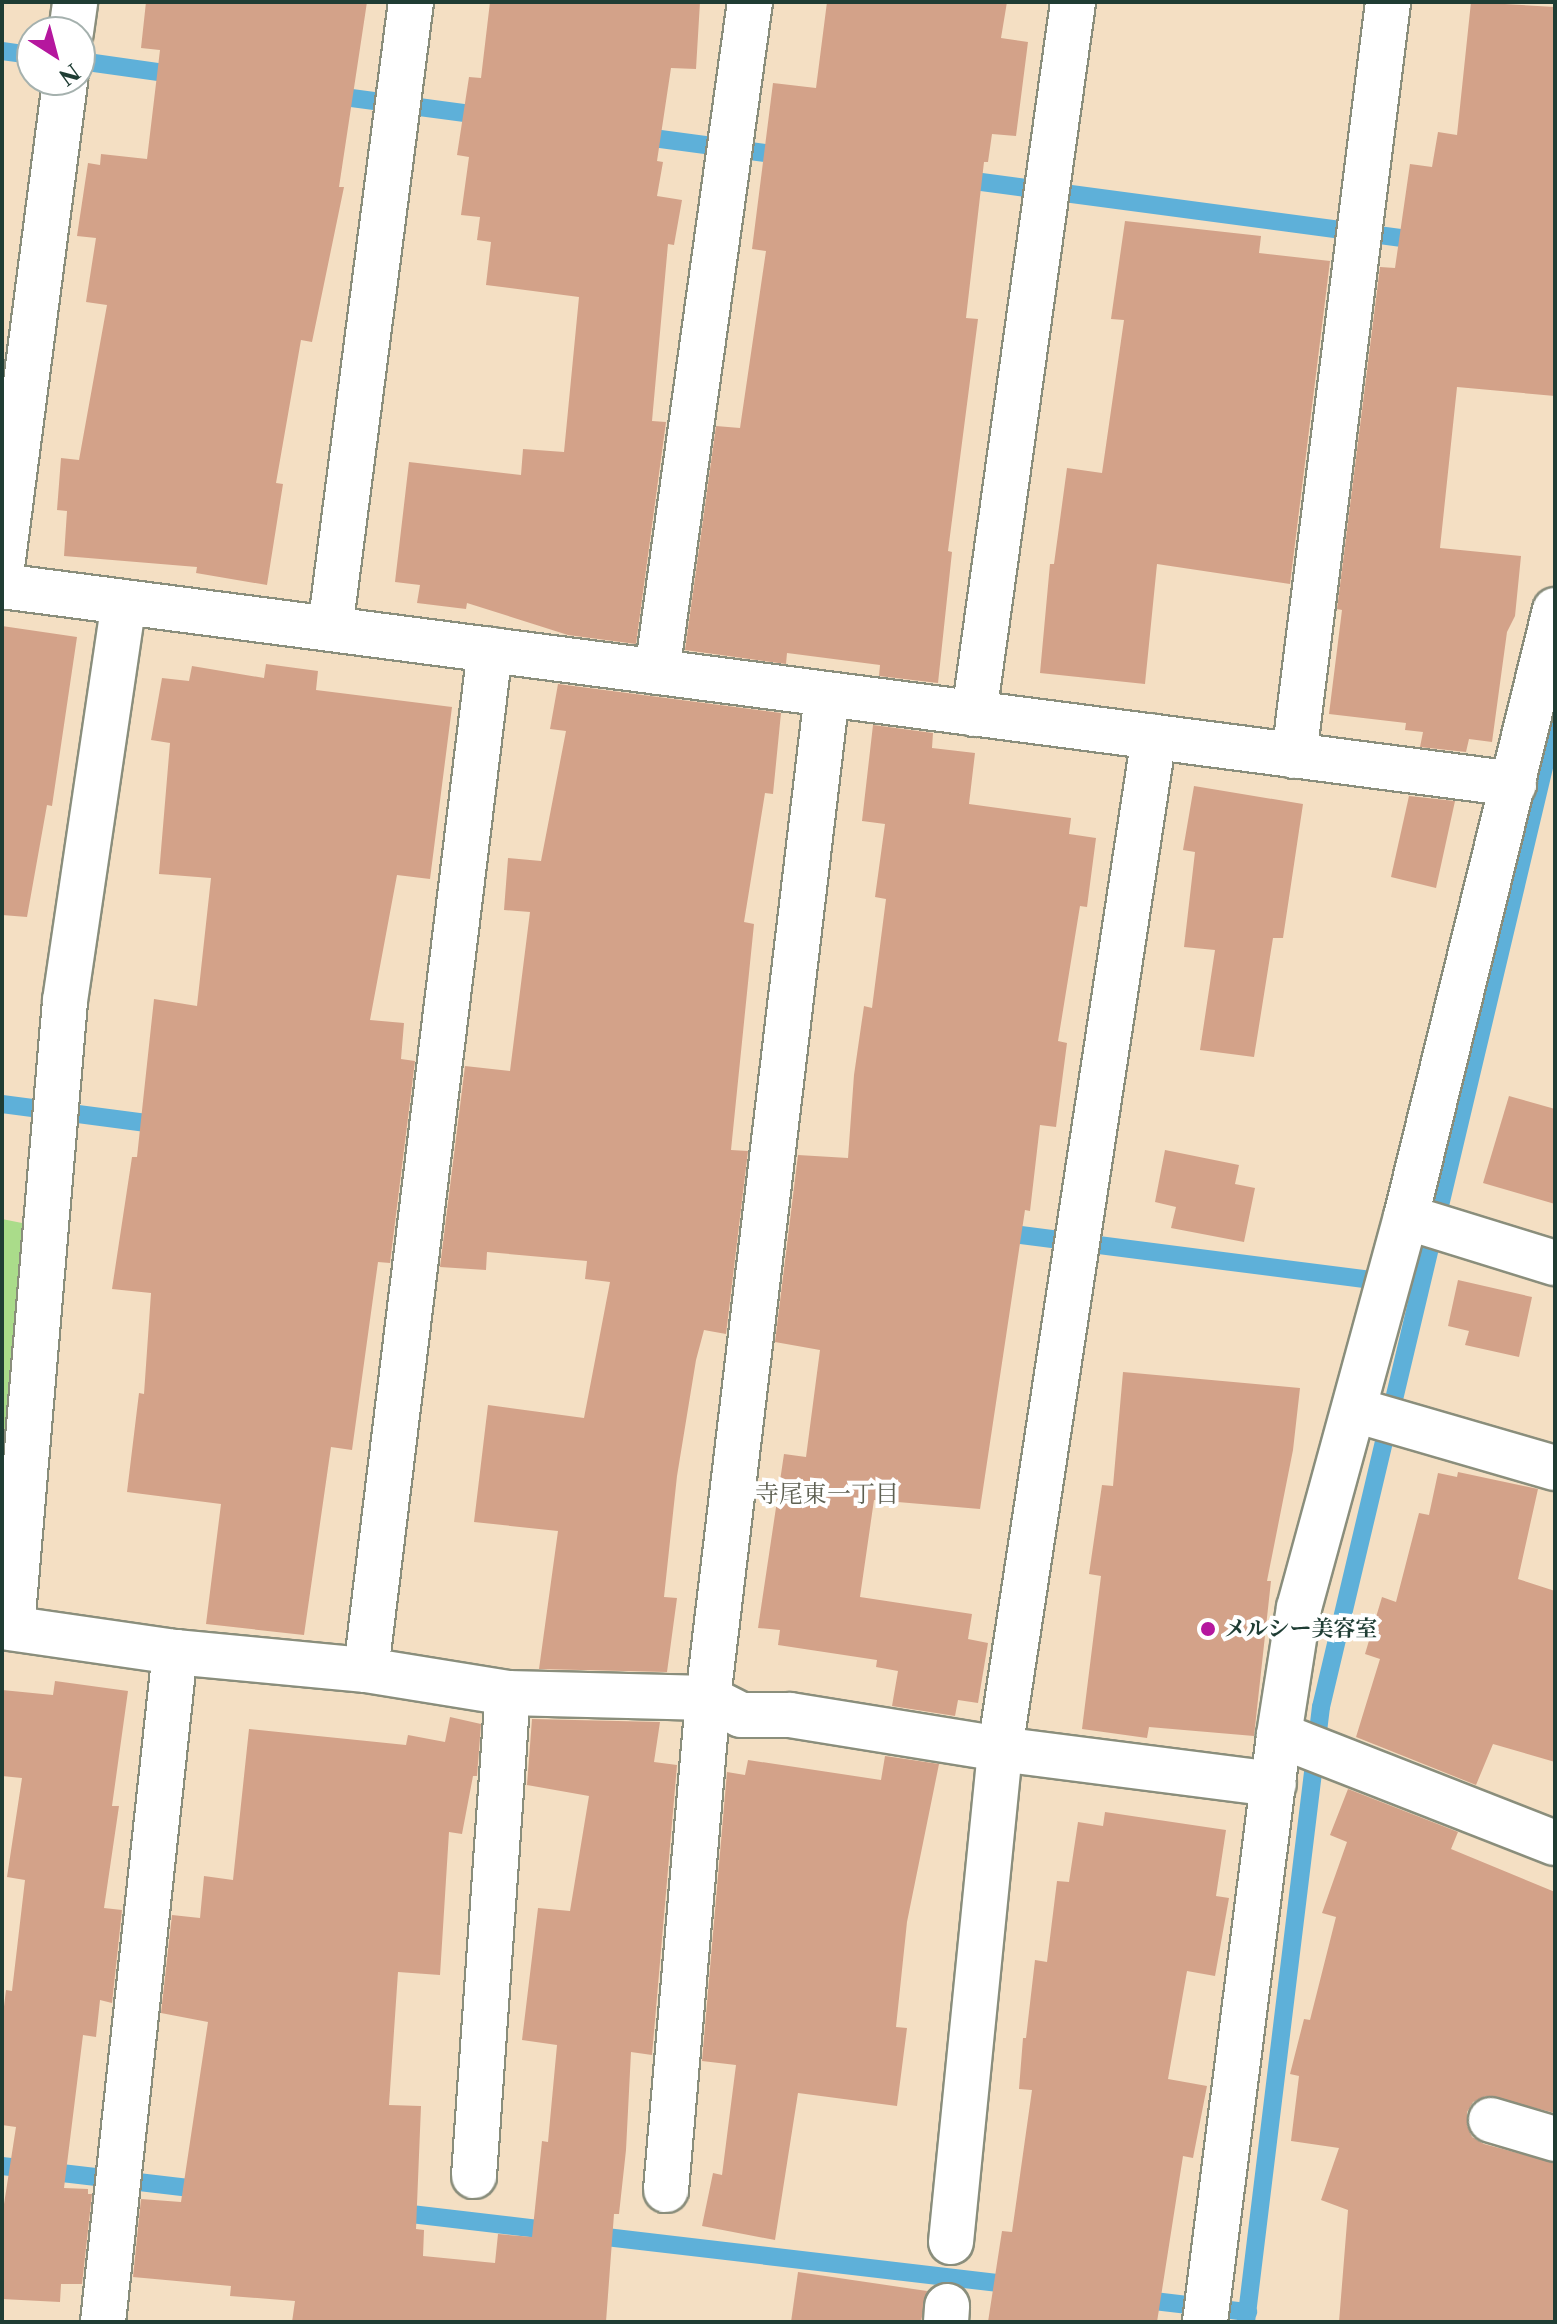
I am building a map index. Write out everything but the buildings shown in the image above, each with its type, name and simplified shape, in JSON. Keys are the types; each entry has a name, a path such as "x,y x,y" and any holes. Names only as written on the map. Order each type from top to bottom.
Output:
{"street":[{"path":"330,629 411,2"},
{"path":"657,672 750,2"},
{"path":"974,714 1073,2"},
{"path":"1294,756 1388,2"},
{"path":"2,567 63,96"},
{"path":"2,586 1514,784"},
{"path":"124,602 65,1001 7,1627 175,1652 366,1670 508,1693 708,1698 741,1715 790,1715 1000,1749 1274,1784"},
{"path":"1205,2322 1279,1735 1299,1608 1406,1217 1555,610"},
{"path":"366,1670 490,650"},
{"path":"666,2190 708,1698 827,694"},
{"path":"951,2242 1000,1749 1154,737"},
{"path":"1406,1217 1555,1263"},
{"path":"1355,1410 1555,1468"},
{"path":"103,2322 175,1652"},
{"path":"474,2176 508,1693"},
{"path":"1279,1735 1555,1843"},
{"path":"1491,2120 1555,2139"}],"green space":[{"path":"2,1219 27,1224 2,1455"}],"waterway":[{"path":"2,51 16,53"},
{"path":"96,63 180,75"},
{"path":"329,95 486,116"},
{"path":"638,136 787,156"},
{"path":"959,179 1421,241"},
{"path":"1246,2322 1321,1707 1555,721"},
{"path":"2,1104 162,1125"},
{"path":"997,1232 1388,1282"},
{"path":"2,2166 206,2190"},
{"path":"394,2212 555,2231"},
{"path":"589,2235 1016,2285"},
{"path":"1137,2299 1248,2312"}],"place":[{"name":"メルシー美容室","path":"1208,1629"}],"district":[{"name":"寺尾東一丁目","path":"827,1494"}]}
